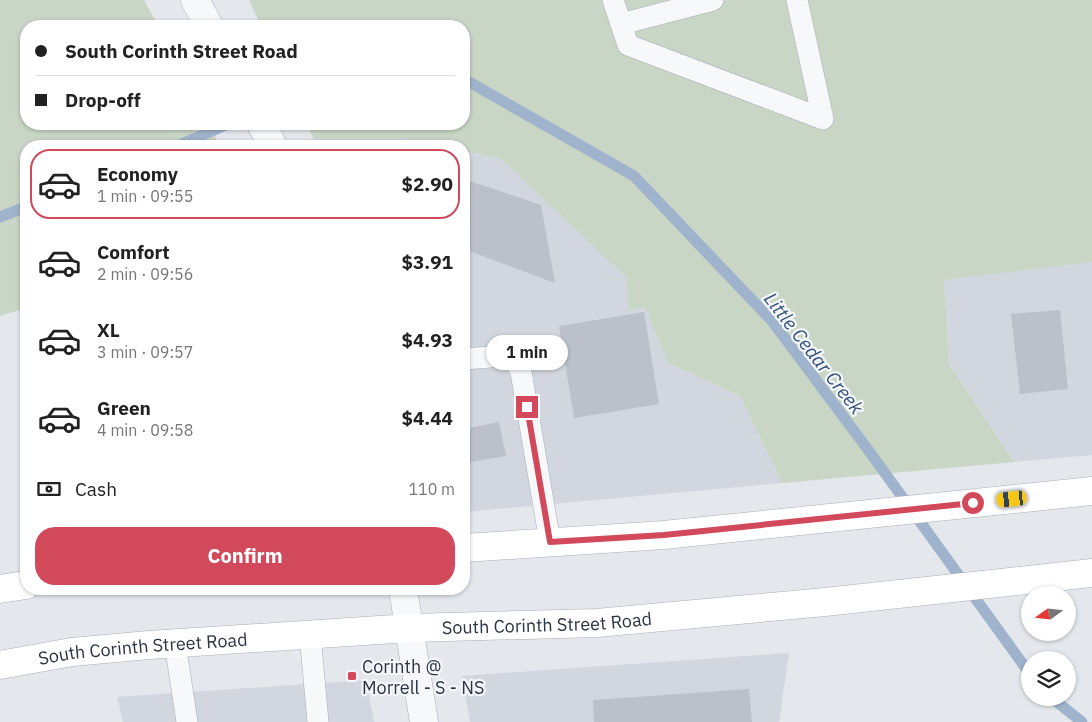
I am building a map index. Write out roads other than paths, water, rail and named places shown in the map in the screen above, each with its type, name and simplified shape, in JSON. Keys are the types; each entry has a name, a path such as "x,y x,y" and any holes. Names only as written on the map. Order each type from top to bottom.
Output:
{"main road":[{"path":"470,548 664,535 1092,491"},
{"name":"South Corinth Street Road","path":"0,665 72,652 175,643 410,628 597,623 826,602 1092,573"},
{"path":"0,589 20,586"}],"street":[{"path":"195,0 206,20"},
{"path":"404,595 424,722"}],"lane":[{"path":"613,0 628,45 823,119 797,0"},
{"path":"621,24 713,0"},
{"path":"470,359 504,356 515,361 521,372 550,542"},
{"path":"310,634 318,722"},
{"path":"175,643 187,722"}],"waterway":[{"name":"Little Cedar Creek","path":"470,82 634,176 772,321 869,451 1021,662"},
{"name":"Little Cedar Creek","path":"191,140 214,130"},
{"name":"Little Cedar Creek","path":"0,217 20,209"},
{"name":"Little Cedar Creek","path":"1062,706 1082,722"}],"place":[{"name":"Corinth @ Morrell - S - NS","path":"352,676"}]}
